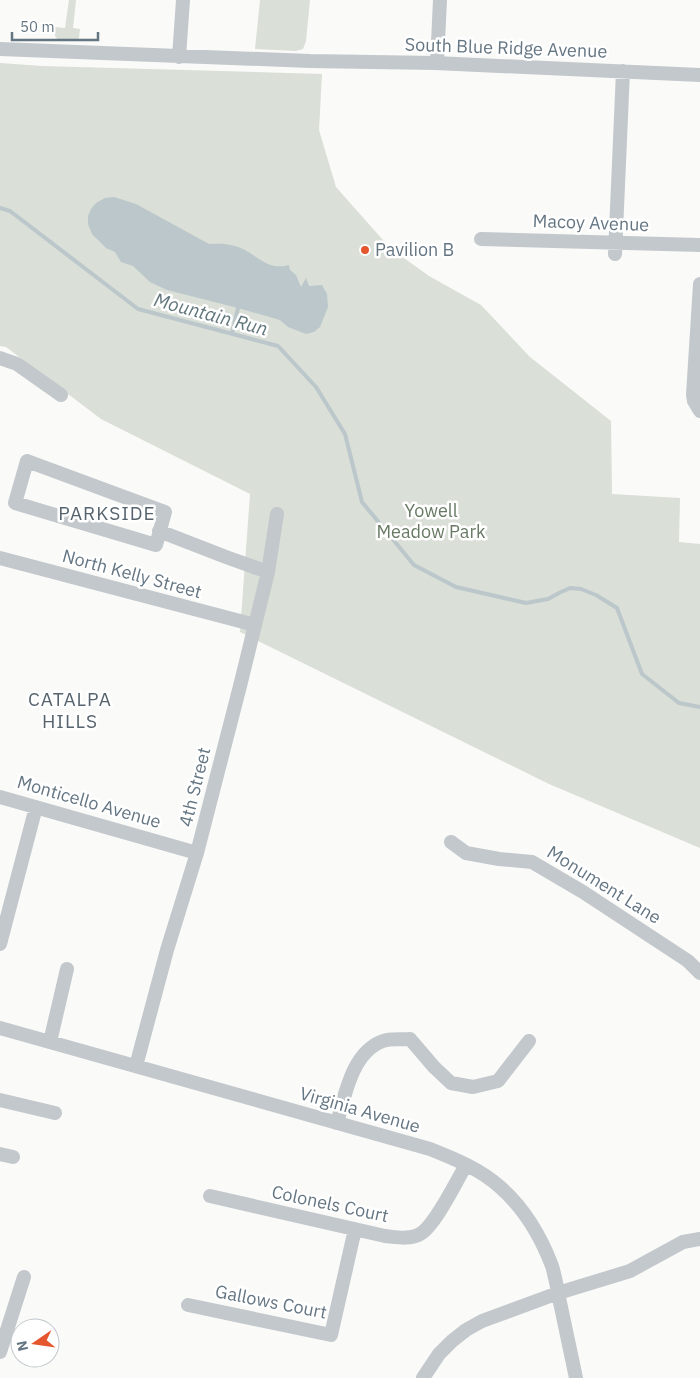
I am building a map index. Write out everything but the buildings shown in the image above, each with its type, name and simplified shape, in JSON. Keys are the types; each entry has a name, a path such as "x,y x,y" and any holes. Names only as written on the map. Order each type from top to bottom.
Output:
{"street":[{"path":"179,56 183,0"},
{"path":"436,64 440,0"},
{"name":"South Blue Ridge Avenue","path":"0,49 700,75"},
{"path":"615,249 623,71"},
{"name":"Macoy Avenue","path":"482,239 615,249 700,245"},
{"path":"700,284 694,391 694,401 700,411"},
{"path":"0,358 17,364 61,395"},
{"path":"27,461 166,512 159,531 156,545 15,503 27,461"},
{"name":"4th Street","path":"136,1066 166,950 198,852 268,572 277,514"},
{"path":"159,531 268,572"},
{"name":"North Kelly Street","path":"0,558 255,625"},
{"name":"Monticello Avenue","path":"0,797 198,852"},
{"path":"0,944 36,807"},
{"name":"Monument Lane","path":"452,842 466,853 532,862 583,892 688,961 700,974"},
{"path":"50,1042 67,969"},
{"name":"Virginia Avenue","path":"0,1028 430,1149 466,1164 500,1187 516,1203 530,1222 541,1242 552,1267 576,1378"},
{"path":"337,1123 351,1074 369,1048 384,1040 410,1039 434,1068 451,1083 473,1086 498,1081 529,1041"},
{"path":"0,1100 55,1113"},
{"name":"Colonels Court","path":"210,1196 355,1230 405,1238 421,1234 436,1218 466,1164"},
{"name":"Gallows Court","path":"188,1305 331,1335 355,1230"},
{"path":"423,1378 439,1354 452,1341 482,1321 558,1293 630,1271 683,1242 700,1239"},
{"path":"0,1352 24,1277"}],"green space":[{"path":"69,0 76,0 73,28 80,29 79,38 76,41 58,40 55,36 55,27 65,28"},
{"path":"260,0 310,0 306,41 303,49 296,51 255,49"},
{"name":"Yowell Meadow Park","path":"0,63 42,66 322,74 319,130 336,187 390,248 429,276 481,305 530,357 611,421 612,494 680,498 679,542 700,544 700,848 549,784 240,632 250,494 101,419 6,347 0,346"}],"shaded area":[{"path":"114,197 136,204 209,244 232,245 271,265 289,265 290,270 296,275 301,287 306,278 309,286 322,285 327,294 328,307 320,327 314,332 306,334 288,327 280,320 167,290 150,282 133,266 121,262 115,252 106,248 92,234 88,224 88,216 91,209 96,203 105,198"}],"waterway":[{"name":"Mountain Run","path":"0,208 10,211 138,309 278,346 316,387 345,434 362,502 414,565 456,587 526,603 548,599 570,588 581,589 596,595 617,608 642,674 679,703 700,707"},
{"path":"232,334 238,308"}],"place":[{"name":"Pavilion B","path":"365,250"}],"district":[{"name":"PARKSIDE","path":"107,513"},
{"name":"CATALPA HILLS","path":"70,710"}]}
